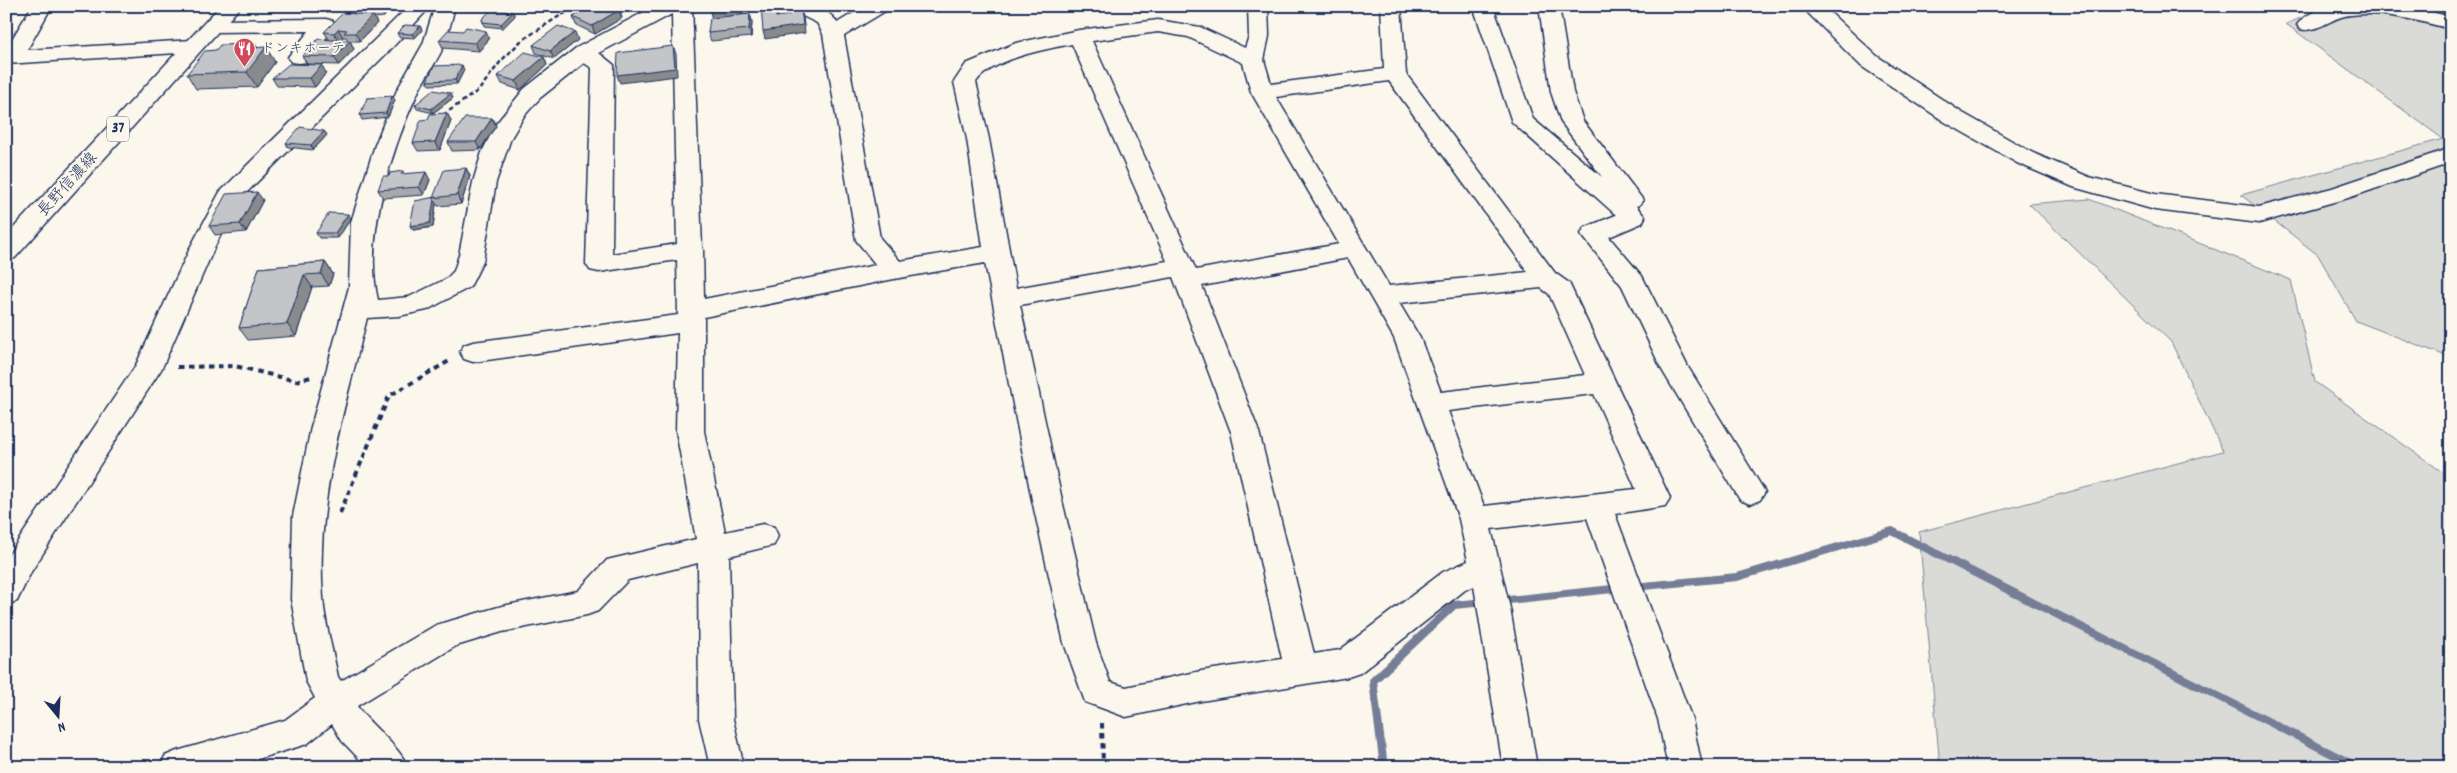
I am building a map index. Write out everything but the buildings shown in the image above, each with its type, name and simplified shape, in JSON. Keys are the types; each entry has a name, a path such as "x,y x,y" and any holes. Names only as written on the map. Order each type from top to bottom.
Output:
{"street":[{"path":"10,57 42,6"},
{"name":"長野信濃線","path":"6,252 231,6"},
{"path":"11,572 148,368 203,246 228,197 382,47 421,6"},
{"path":"445,6 434,44 408,90 386,145 363,222 362,287 367,309 395,309 427,301 462,280 471,259 484,181 492,152 515,112 549,76 584,53 673,6"},
{"path":"682,6 691,250 690,431 713,546 716,719 727,767"},
{"path":"797,6 825,19 833,34 868,240 894,270"},
{"path":"833,34 880,6"},
{"path":"1258,6 1259,36 1253,60 1262,92 1407,338 1474,519 1494,608 1520,767"},
{"path":"1391,6 1395,74 1546,279 1560,289 1655,498 1474,519"},
{"path":"1483,6 1523,122 1633,217"},
{"path":"1549,6 1562,92 1572,122 1642,214 1593,234 1633,282 1676,370 1750,492"},
{"path":"1811,6 1868,61 1953,118 2025,158 2081,182 2155,202 2259,215 2340,193 2451,155"},
{"path":"2307,25 2334,11 2372,8 2420,14 2451,23"},
{"path":"1253,60 1157,16 1079,36 1024,46 974,69 965,82 978,140 996,253 1007,298 1047,500 1080,644 1097,692 1126,702 1201,686 1348,663 1454,582 1484,568"},
{"path":"213,26 326,25 300,57"},
{"path":"1079,36 1184,273 1245,432 1301,670"},
{"path":"10,57 193,46"},
{"path":"584,53 603,65 599,264 691,250"},
{"path":"1262,92 1395,74"},
{"path":"1007,298 1354,249"},
{"path":"473,352 691,317 894,270 996,253"},
{"path":"1382,296 1546,279"},
{"path":"362,287 325,427 308,516 308,599 322,681 354,730 391,767"},
{"path":"1432,403 1602,383"},
{"path":"1597,505 1675,719 1686,767"},
{"path":"176,767 295,733 335,702 447,635 502,618 586,602 618,569 763,536"}],"path":[{"path":"436,118 452,110 479,90 501,61 521,41 561,15 582,6"},
{"path":"339,515 389,396 461,355 473,352"},
{"path":"148,368 235,366 296,381 315,376"},
{"path":"1103,767 1101,724 1114,698"}],"shaded area":[{"path":"2330,6 2451,6 2451,358 2356,321 2318,255 2241,195 2443,139 2286,24"},
{"path":"2089,199 2291,280 2315,382 2451,478 2451,767 1940,767 1919,532 2223,451 2171,342 2029,204"}],"waterway":[{"path":"1633,587 1737,577 1892,531 2358,767"},
{"path":"1499,601 1622,588"},
{"path":"1384,767 1373,681 1454,605 1485,602"}],"place":[{"name":"ドンキホーテ","path":"245,68"}]}
